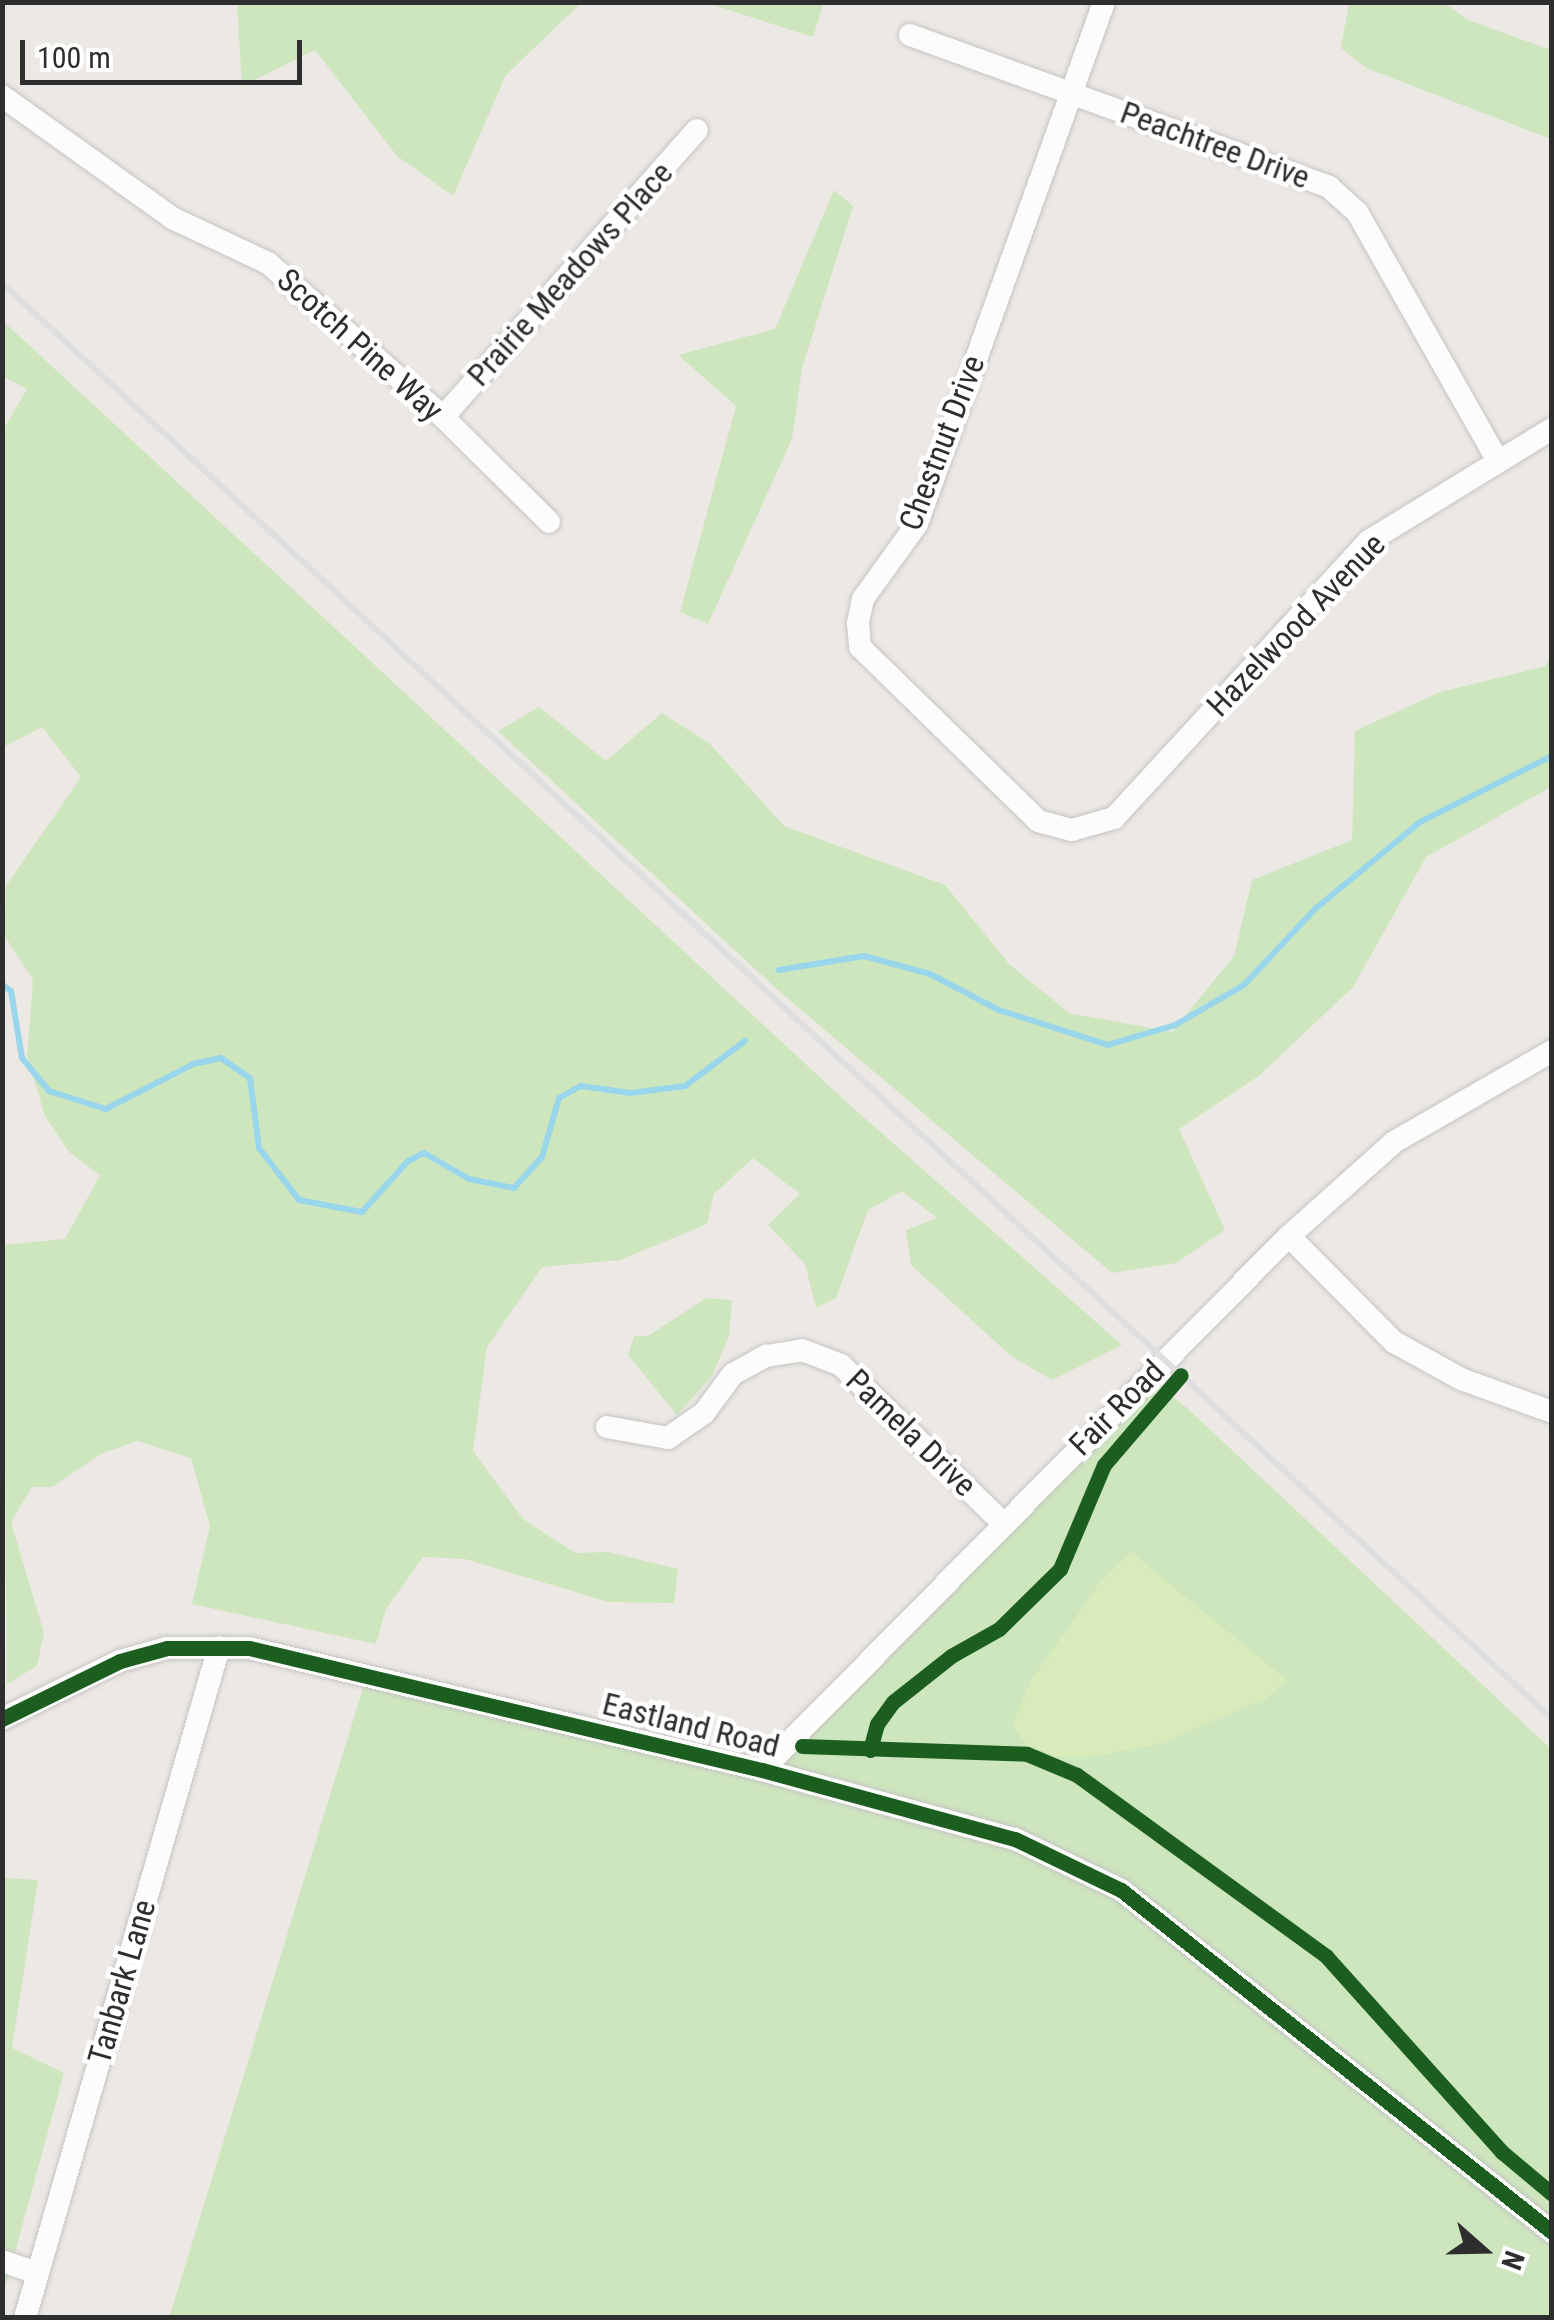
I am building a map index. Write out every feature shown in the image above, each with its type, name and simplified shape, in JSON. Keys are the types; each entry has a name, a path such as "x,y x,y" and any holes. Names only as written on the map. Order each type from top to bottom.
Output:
{"street":[{"name":"Chestnut Drive","path":"1104,2 917,524 863,599 858,624 860,647 1038,821 1072,830 1114,818"},
{"name":"Peachtree Drive","path":"910,34 1329,187 1357,212 1497,459"},
{"name":"Scotch Pine Way","path":"2,96 174,219 268,263 442,417 548,522"},
{"name":"Prairie Meadows Place","path":"442,417 697,130"},
{"name":"Hazelwood Avenue","path":"1114,818 1369,541 1497,459 1552,429"},
{"name":"Fair Road","path":"762,1770 1289,1236 1394,1142 1552,1051"},
{"path":"1289,1236 1394,1342 1461,1379 1552,1412"},
{"name":"Pamela Drive","path":"606,1427 668,1438 704,1413 733,1374 766,1356 802,1350 842,1365 1003,1523"},
{"name":"Eastland Road","path":"2,1719 120,1661 166,1648 249,1648 762,1770 1016,1840 1093,1871 1552,2232"},
{"name":"Tanbark Lane","path":"25,2318 219,1648"},
{"path":"2,2261 37,2273"}],"green space":[{"path":"237,2 581,3 506,75 453,196 397,156 315,50 242,86"},
{"path":"707,3 824,3 813,37"},
{"path":"1349,3 1444,3 1468,20 1551,50 1551,139 1366,68 1341,48"},
{"path":"834,190 853,206 802,368 792,439 708,624 680,612 736,406 678,355 775,329"},
{"path":"3,321 852,1107 1122,1345 1052,1380 1011,1356 911,1265 906,1230 937,1218 902,1191 868,1210 836,1298 816,1308 805,1264 768,1225 800,1194 753,1158 714,1194 707,1224 620,1260 542,1267 487,1347 473,1451 523,1519 575,1553 608,1552 678,1569 674,1603 609,1602 465,1559 423,1557 386,1609 376,1644 192,1604 210,1526 191,1458 137,1441 101,1454 52,1487 32,1487 11,1522 44,1633 37,1666 7,1684 3,1245 65,1239 100,1175 69,1152 45,1116 27,1056 33,980 4,935 6,886 81,777 42,727 3,747 3,430 27,389 3,376"},
{"path":"1551,652 1551,787 1426,857 1353,987 1260,1075 1179,1129 1225,1230 1176,1263 1112,1273 780,992 498,731 539,707 606,761 662,713 710,744 784,826 945,885 1009,964 1069,1013 1172,1032 1234,956 1252,880 1352,840 1355,731 1440,692 1546,666"},
{"path":"706,1298 732,1300 729,1336 712,1376 677,1415 628,1355 634,1336 648,1336"},
{"path":"1142,1383 1165,1404 1173,1397 1188,1409 1551,1749 1551,2317 169,2318 368,1672 755,1769"},
{"path":"1131,1552 1287,1680 1265,1699 1159,1744 1091,1757 1059,1757 1026,1745 1012,1725 1032,1679 1101,1581"},
{"path":"4,1878 38,1880 12,2048 64,2073 3,2296"}],"waterway":[{"path":"779,970 864,956 930,974 999,1010 1108,1045 1175,1025 1244,985 1315,909 1420,822 1552,756"},
{"path":"2,984 11,991 22,1058 49,1091 106,1109 193,1064 221,1058 250,1078 259,1148 299,1200 362,1212 408,1161 424,1153 469,1179 514,1188 542,1157 559,1098 581,1086 631,1093 685,1086 745,1041"}],"railway":[{"path":"2,283 1552,1719"}],"cycle path":[{"path":"870,1750 877,1724 893,1702 951,1656 999,1629 1060,1569 1104,1465 1181,1375"},
{"path":"2,1719 120,1661 167,1648 249,1648 762,1770 1015,1839 1121,1890 1552,2232"},
{"path":"802,1746 1027,1754 1077,1775 1326,1956 1502,2152 1552,2194"}]}
